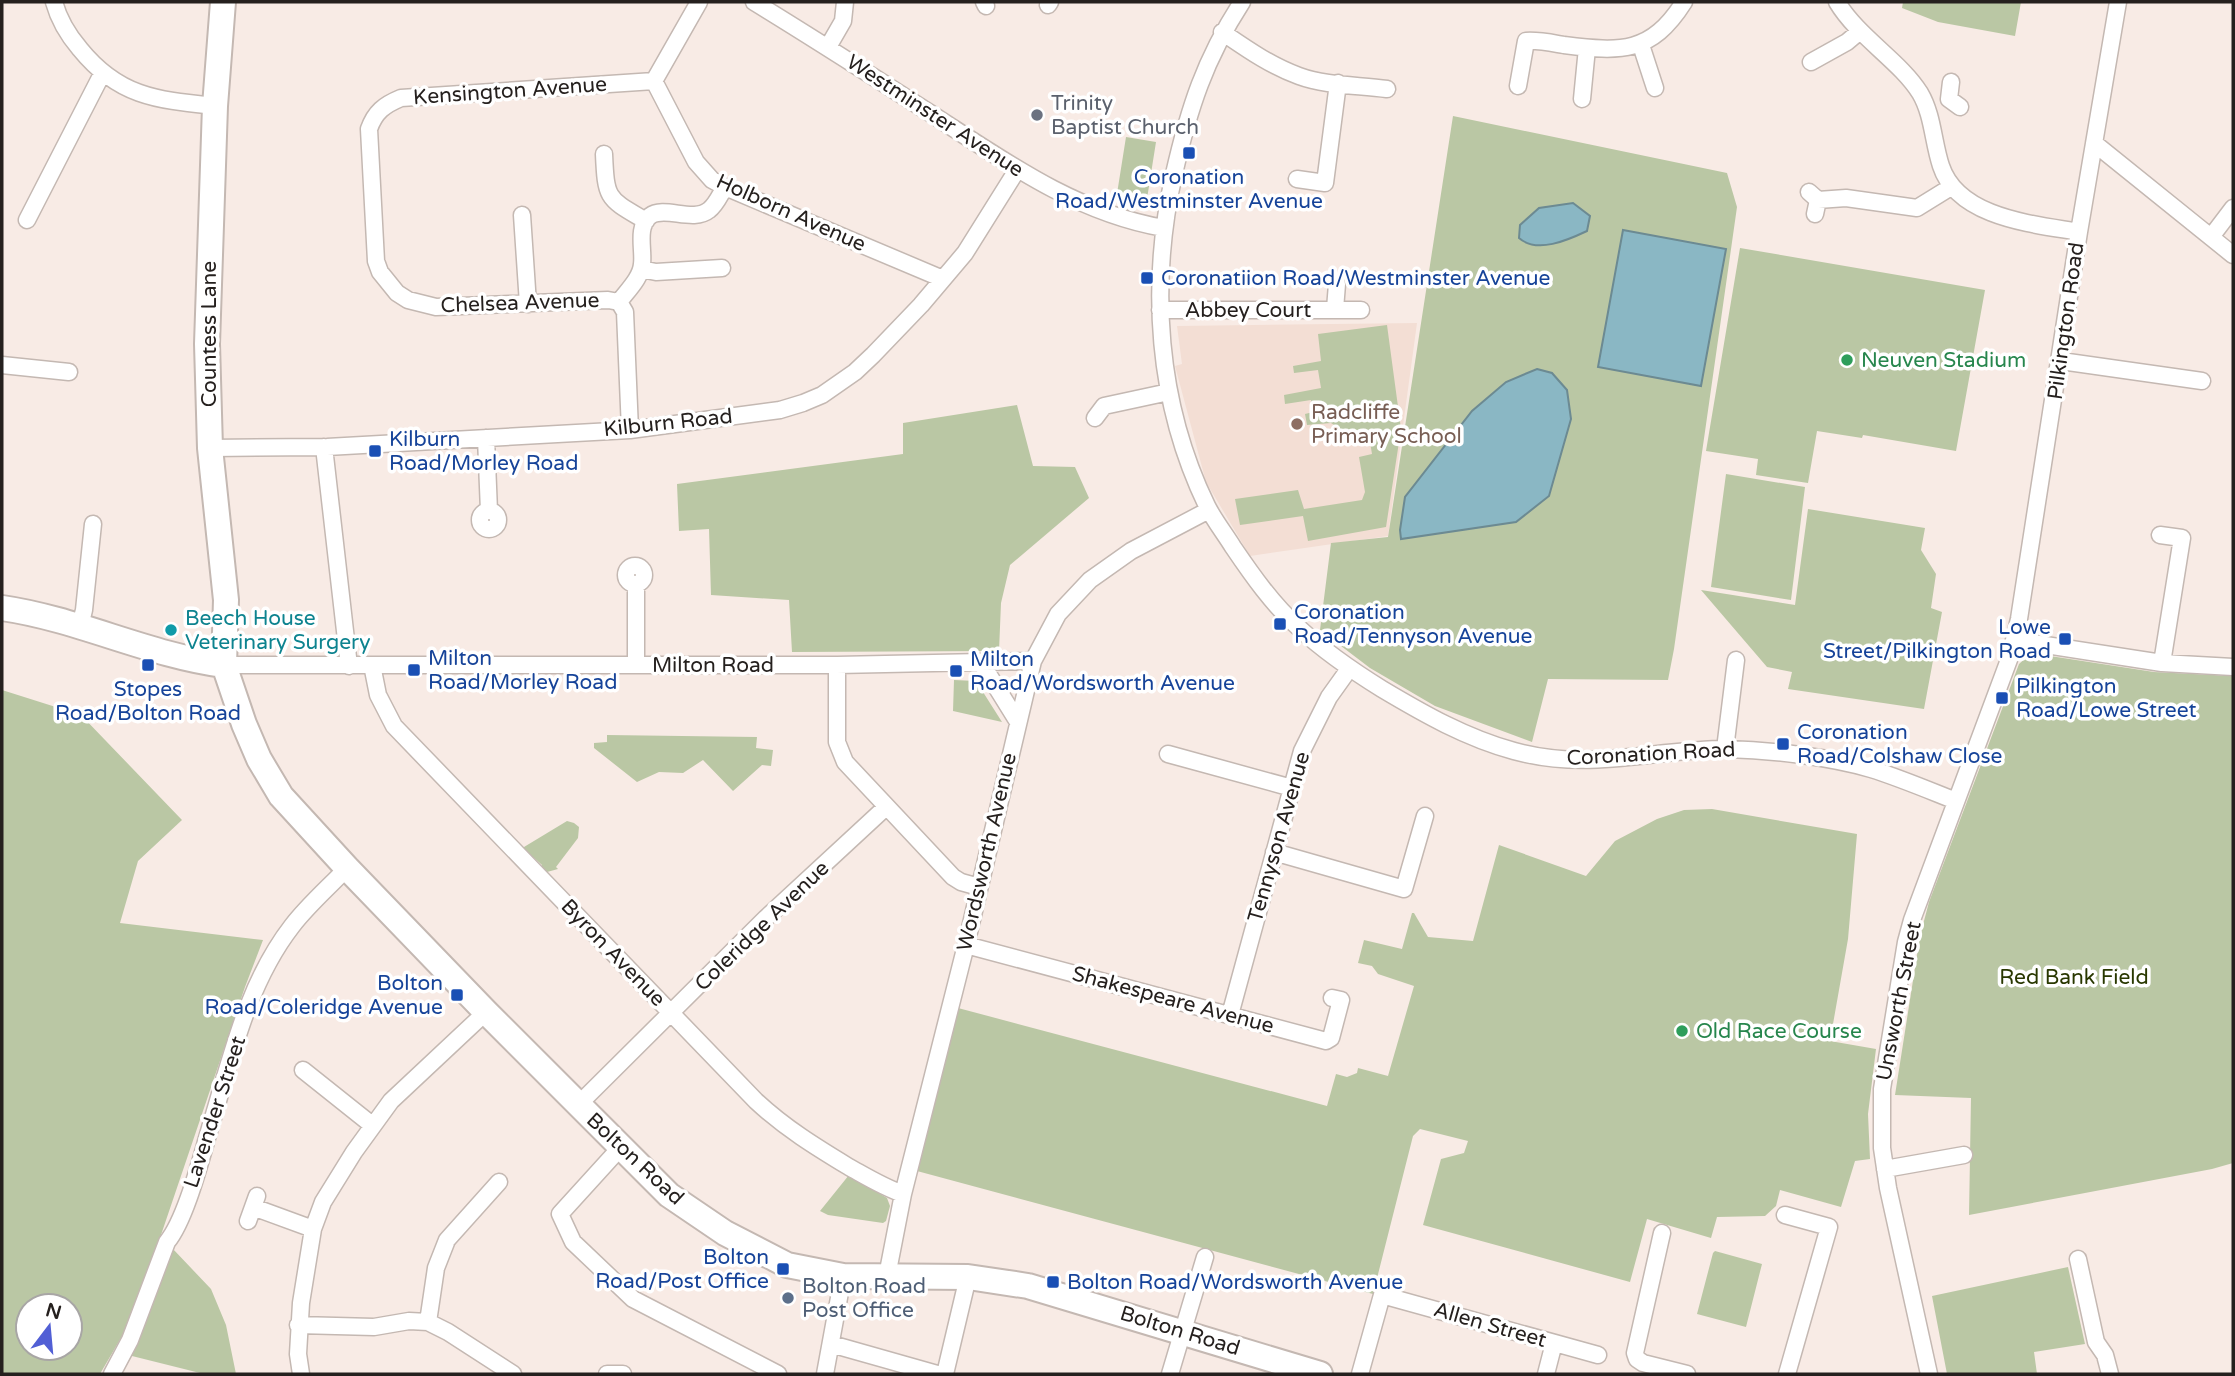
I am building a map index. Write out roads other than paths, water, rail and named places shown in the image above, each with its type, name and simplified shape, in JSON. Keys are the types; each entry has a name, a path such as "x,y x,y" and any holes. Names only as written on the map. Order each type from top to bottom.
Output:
{"main road":[{"name":"Countess Lane","path":"223,2 215,106 206,344 210,448 226,600 224,665"},
{"path":"2,608 80,626 185,659 224,665"},
{"name":"Bolton Road","path":"224,665 259,759 281,796 347,868 620,1149 669,1195 725,1233 787,1265 843,1276 968,1277 1041,1289 1320,1374"}],"street":[{"path":"54,2 58,16 71,38 102,74 142,95 166,101 215,106"},
{"path":"654,81 699,2"},
{"name":"Westminster Avenue","path":"754,2 1017,170 1091,208 1134,223 1164,229"},
{"path":"828,47 843,21 845,2"},
{"name":"Coronation Road","path":"1242,2 1222,33 1204,69 1184,128 1164,229 1160,310 1163,353 1169,393 1183,447 1209,510 1244,564 1297,627 1349,669 1428,717 1514,751 1559,759 1606,761 1725,749 1768,751 1867,768 1956,801"},
{"path":"1518,86 1526,41 1587,48 1641,45 1662,32 1684,2"},
{"path":"1837,2 1847,18 1912,83 1926,106 1939,162 1951,187 1975,204 1998,215 2079,232"},
{"name":"Pilkington Road","path":"2014,640 2118,2"},
{"path":"1811,62 1836,55 1860,32"},
{"path":"1222,33 1298,76 1387,89"},
{"path":"1641,45 1655,88"},
{"path":"1582,99 1587,48"},
{"path":"26,220 102,74"},
{"name":"Kensington Avenue","path":"373,118 388,103 401,99 654,81"},
{"name":"Holborn Avenue","path":"654,81 696,162 712,180 943,279"},
{"path":"1297,179 1325,183 1339,83"},
{"path":"1926,106 1953,96"},
{"name":"Chelsea Avenue","path":"373,118 369,140 374,248 380,272 397,293 408,300 436,307 608,300 619,302"},
{"path":"2094,143 2233,255"},
{"path":"604,154 606,188 610,198 646,220"},
{"name":"Kilburn Road","path":"210,448 324,447 630,430 780,410 803,404 822,395 855,372 921,305 965,253 1017,170"},
{"path":"630,430 625,312 619,302 641,269 642,238 646,220 658,213 703,213 711,209 725,187"},
{"path":"1814,202 1846,198 1917,208 1951,187"},
{"path":"2211,237 2233,208"},
{"path":"522,215 528,304"},
{"path":"641,269 656,272 722,268"},
{"name":"Abbey Court","path":"1335,309 1337,284"},
{"name":"Abbey Court","path":"1160,310 1361,310"},
{"path":"2061,361 2202,381"},
{"path":"2,365 70,371"},
{"path":"1094,418 1104,406 1169,393"},
{"path":"486,438 489,511"},
{"path":"324,447 349,666"},
{"name":"Wordsworth Avenue","path":"887,1276 903,1194 1033,661 1058,614 1090,580 1131,551 1209,510"},
{"path":"80,626 93,524"},
{"path":"2160,535 2182,538 2162,663"},
{"path":"636,584 636,665"},
{"path":"2014,640 2162,663 2233,667"},
{"name":"Unsworth Street","path":"1929,1374 1885,1168 1882,1089 1906,942 2014,640"},
{"path":"1725,749 1737,660"},
{"name":"Milton Road","path":"224,665 837,665 1033,661"},
{"path":"982,664 1018,722"},
{"name":"Byron Avenue","path":"372,665 378,695 394,726 756,1101 780,1123 810,1144 885,1188 903,1194"},
{"path":"837,665 837,742 840,753 886,807 953,877 979,887"},
{"name":"Tennyson Avenue","path":"1230,1015 1302,751 1329,697 1349,669"},
{"path":"1168,754 1292,788"},
{"name":"Coleridge Avenue","path":"578,1105 766,918 886,807"},
{"path":"1274,852 1404,889 1425,816"},
{"name":"Lavender Street","path":"112,1374 130,1340 167,1242 175,1233 199,1166 248,1007 264,972 292,925 347,868"},
{"name":"Shakespeare Avenue","path":"966,944 1326,1041 1331,1038 1342,1000 1332,998"},
{"path":"301,1374 298,1325 313,1229 323,1202 372,1125 391,1101 486,1012"},
{"path":"306,1079 372,1125"},
{"path":"620,1149 560,1214 573,1242 633,1299 778,1374"},
{"path":"1885,1168 1964,1155"},
{"path":"428,1322 436,1268 447,1240 490,1186"},
{"path":"253,1208 313,1229"},
{"path":"1785,1215 1829,1227 1787,1374"},
{"path":"1656,1240 1634,1353 1643,1363 1687,1374"},
{"path":"1170,1374 1205,1257"},
{"path":"2078,1259 2096,1342 2105,1355 2110,1374"},
{"path":"825,1374 843,1276"},
{"path":"945,1374 968,1277"},
{"name":"Allen Street","path":"1360,1374 1382,1295 1598,1355"},
{"path":"298,1325 374,1327 409,1321 428,1322 448,1332 508,1373"},
{"path":"1546,1374 1554,1343"},
{"path":"831,1344 937,1374"},
{"path":"607,1374 623,1374"}],"water":[{"path":"1573,203 1590,216 1587,231 1553,244 1535,245 1519,238 1520,225 1539,208"},
{"path":"1623,230 1726,249 1701,386 1598,367"},
{"path":"1537,369 1552,373 1567,390 1571,419 1549,496 1516,522 1401,539 1405,497 1472,411 1506,382"}],"place":[{"name":"Trinity Baptist Church","path":"1037,115"},
{"name":"Coronation Road/Westminster Avenue","path":"1189,153"},
{"name":"Coronatiion Road/Westminster Avenue","path":"1147,278"},
{"name":"Neuven Stadium","path":"1847,360"},
{"name":"Radcliffe Primary School","path":"1297,424"},
{"name":"Kilburn Road/Morley Road","path":"375,451"},
{"name":"Coronation Road/Tennyson Avenue","path":"1280,624"},
{"name":"Beech House Veterinary Surgery","path":"171,630"},
{"name":"Lowe Street/Pilkington Road","path":"2065,639"},
{"name":"Stopes Road/Bolton Road","path":"148,665"},
{"name":"Milton Road/Morley Road","path":"414,670"},
{"name":"Milton Road/Wordsworth Avenue","path":"956,671"},
{"name":"Pilkington Road/Lowe Street","path":"2002,698"},
{"name":"Coronation Road/Colshaw Close","path":"1783,744"},
{"name":"Bolton Road/Coleridge Avenue","path":"457,995"},
{"name":"Old Race Course","path":"1682,1031"},
{"name":"Bolton Road/Post Office","path":"783,1269"},
{"name":"Bolton Road/Wordsworth Avenue","path":"1053,1282"},
{"name":"Bolton Road Post Office","path":"788,1298"}],"park label":[{"name":"Red Bank Field","path":"2074,977"}]}
